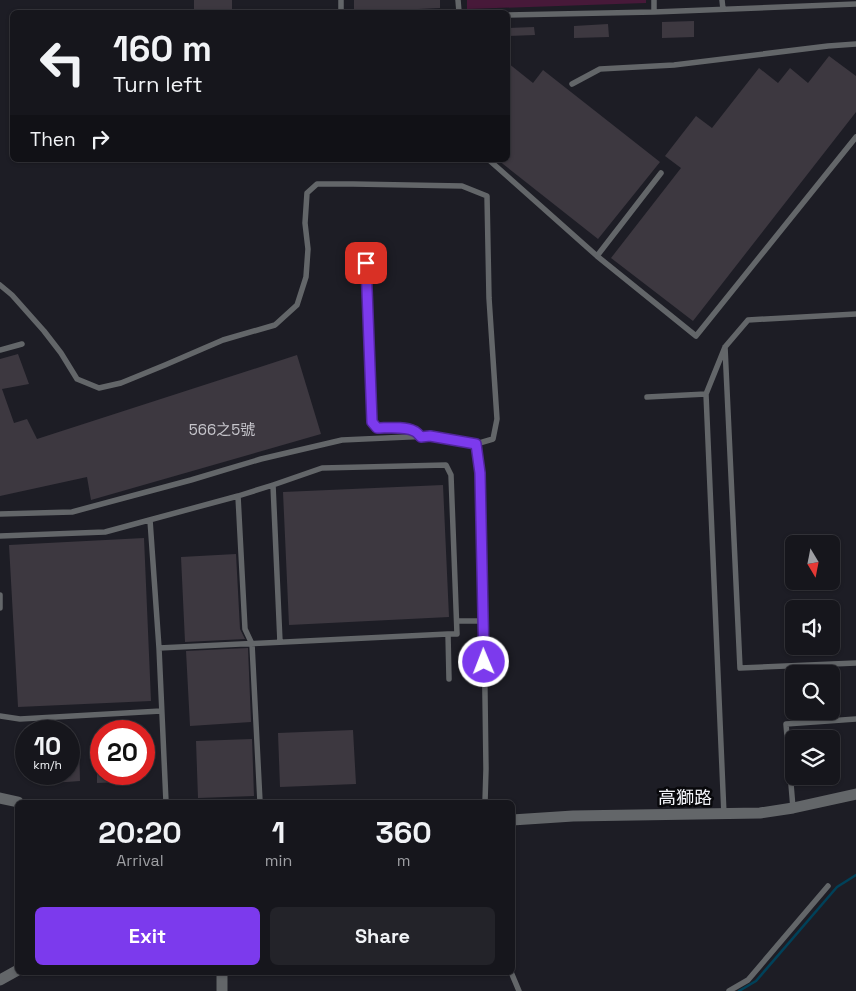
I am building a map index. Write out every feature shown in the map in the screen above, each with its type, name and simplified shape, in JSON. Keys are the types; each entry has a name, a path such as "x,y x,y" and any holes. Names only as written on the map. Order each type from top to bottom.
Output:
{"street":[{"name":"高獅路","path":"515,820 573,816 760,813 793,808 856,794"},
{"path":"0,798 15,801"},
{"path":"0,980 15,972"},
{"path":"222,975 222,991"}],"lane":[{"path":"654,0 654,12"},
{"path":"722,0 723,9"},
{"path":"510,15 654,12 792,3 852,3"},
{"path":"572,84 600,69 674,65 856,44"},
{"path":"491,162 598,256 696,336 856,137"},
{"path":"598,256 661,173"},
{"path":"0,514 72,512 261,459 342,440 430,436 476,444 493,439 497,419 489,298 487,196 462,186 317,184 307,193 305,223 308,249 306,278 297,305 275,325 223,340 165,365 121,382 99,388 77,379 44,331 1,287"},
{"path":"366,263 372,422 377,428 393,427 414,430 421,437"},
{"path":"724,814 706,394 725,347 748,320 856,314"},
{"path":"0,350 22,344"},
{"path":"725,347 740,668 856,663"},
{"path":"647,397 706,394"},
{"path":"476,444 480,473 484,620 485,800"},
{"path":"0,536 105,532 238,496 322,468 446,464 451,475 457,634 160,648"},
{"path":"273,485 280,642"},
{"path":"238,496 245,629 252,644 260,800"},
{"path":"150,520 160,648 166,800"},
{"path":"0,595 0,608"},
{"path":"457,621 484,620"},
{"path":"448,634 450,679"},
{"path":"0,716 20,719 162,711"},
{"path":"793,808 786,724 856,719"},
{"path":"729,991 748,980 828,886"},
{"path":"512,975 519,991"}],"shaded area":[{"path":"467,0 646,0 646,3 467,9"}],"building":[{"path":"194,0 232,0 232,10 194,10"},
{"path":"354,0 440,0 440,8 354,10"},
{"path":"694,21 694,37 662,38 662,22"},
{"path":"608,24 609,37 574,38 574,26"},
{"path":"534,27 535,35 510,36 510,28"},
{"path":"829,56 856,76 856,112 693,321 611,258 681,168 665,156 696,116 712,128 759,68 778,83 790,68 808,83"},
{"path":"510,65 533,83 543,70 660,162 598,239 501,162 510,162"},
{"path":"18,354 29,384 2,389 14,423 27,419 37,439 297,355 321,434 91,500 87,477 0,496 0,359"},
{"path":"443,485 449,617 289,625 283,492"},
{"path":"144,538 151,701 18,707 9,545"},
{"path":"236,554 240,629 245,639 185,642 181,557"},
{"path":"248,648 251,722 190,726 186,651"},
{"path":"353,730 356,784 280,787 278,733"},
{"path":"252,739 254,796 198,798 196,741"}],"waterway":[{"path":"739,991 756,981 837,887 856,875"}],"route":[{"path":"366,263 372,422 377,428 393,427 414,430 421,437 430,436 476,444 480,473 484,662"}]}
